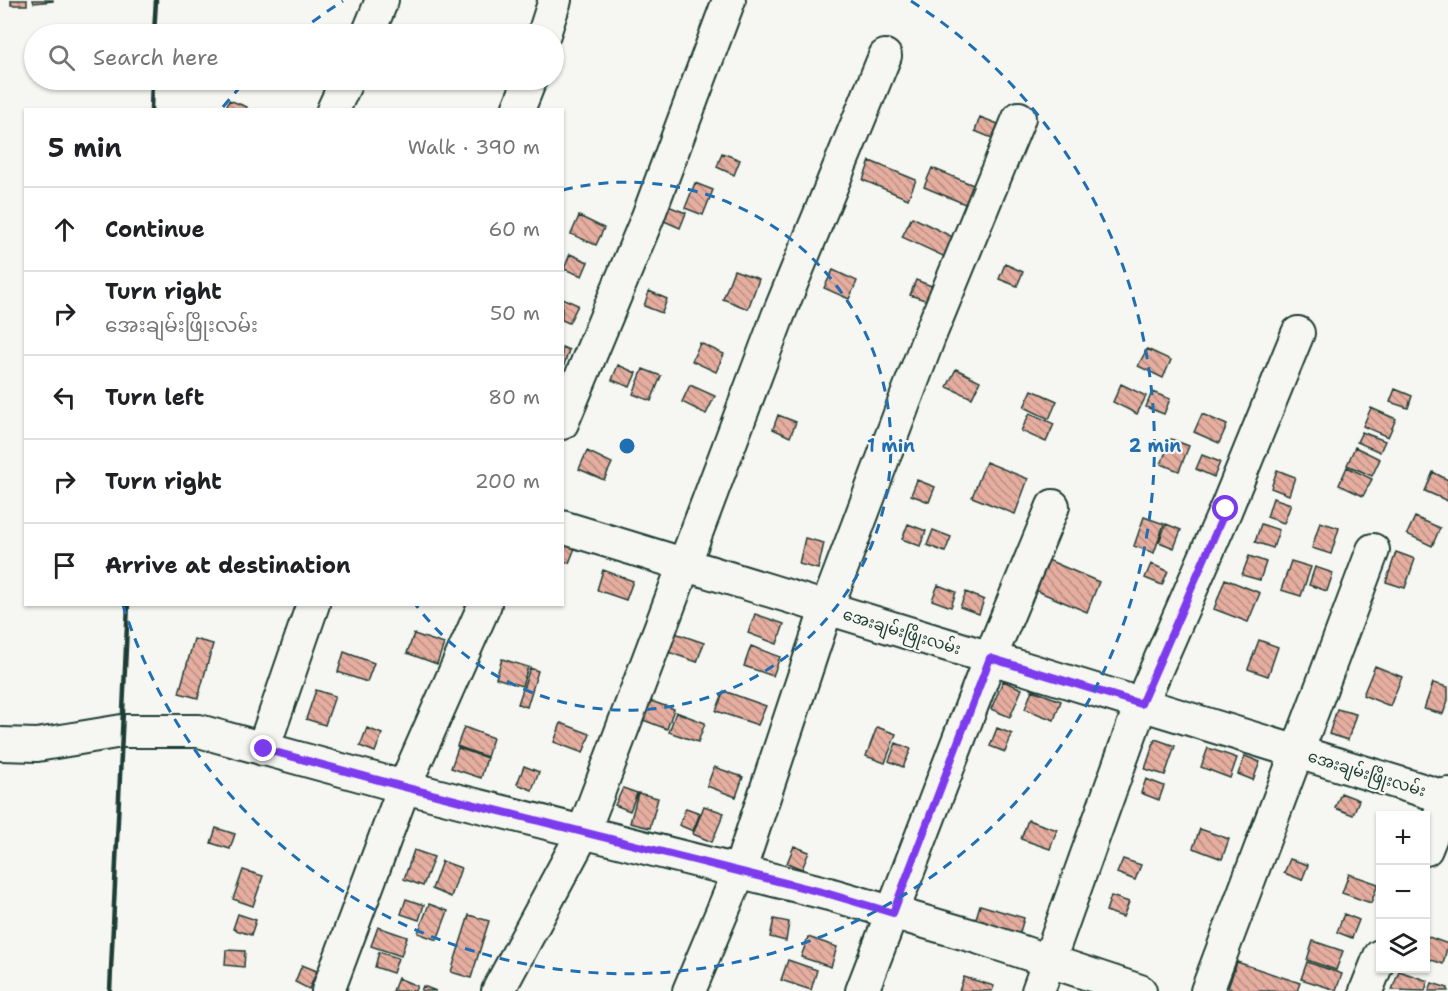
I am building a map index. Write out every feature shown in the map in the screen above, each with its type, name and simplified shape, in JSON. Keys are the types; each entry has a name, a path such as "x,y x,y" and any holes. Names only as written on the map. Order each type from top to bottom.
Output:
{"street":[{"path":"372,24 382,0"},
{"path":"547,24 555,0"},
{"path":"564,418 647,219 729,0"},
{"path":"498,991 583,833 778,316 885,56"},
{"path":"334,108 342,90"},
{"path":"519,108 526,90"},
{"path":"689,991 739,872 826,607 929,338 1019,118"},
{"path":"1038,991 1141,704 1298,333"},
{"path":"862,991 990,658 1053,506"},
{"name":"အေးချမ်းဖြိုးလမ်း","path":"564,528 1296,752 1448,796"},
{"path":"1207,991 1373,550"},
{"path":"264,749 312,606"},
{"path":"328,991 404,787 484,606"},
{"path":"0,744 37,745 122,730 199,731 404,787 893,913 980,938 1140,991"},
{"path":"1430,837 1448,796"},
{"path":"1366,991 1376,966"}],"building":[{"path":"11,0 27,0 27,5 11,5"},
{"path":"33,0 53,0 53,1 34,3"},
{"path":"229,100 247,107 247,108 226,108"},
{"path":"980,117 998,124 992,138 975,131"},
{"path":"722,153 740,160 734,175 717,167"},
{"path":"870,161 916,180 908,199 863,180"},
{"path":"932,168 978,187 970,206 924,187"},
{"path":"695,183 713,190 703,215 685,208"},
{"path":"668,206 686,213 680,228 662,220"},
{"path":"579,216 604,228 596,245 571,234"},
{"path":"912,217 963,242 954,261 902,237"},
{"path":"570,254 588,262 582,276 564,269"},
{"path":"1005,264 1023,272 1017,286 999,279"},
{"path":"734,270 759,279 748,309 723,299"},
{"path":"833,270 857,281 849,299 824,288"},
{"path":"916,280 934,287 928,301 910,295"},
{"path":"649,291 667,299 662,313 644,306"},
{"path":"564,299 578,305 569,323 564,321"},
{"path":"700,343 724,354 716,372 692,361"},
{"path":"564,348 569,350 564,365"},
{"path":"1147,349 1171,360 1163,378 1138,366"},
{"path":"618,365 636,373 630,387 612,380"},
{"path":"643,369 661,376 651,401 633,394"},
{"path":"956,369 980,381 972,398 947,387"},
{"path":"1121,384 1146,396 1137,414 1113,402"},
{"path":"690,385 715,396 706,414 682,402"},
{"path":"1395,389 1412,396 1408,408 1390,402"},
{"path":"1032,390 1057,401 1049,419 1024,407"},
{"path":"1152,392 1170,399 1164,414 1146,407"},
{"path":"1371,408 1396,419 1388,437 1363,426"},
{"path":"1030,413 1054,424 1046,442 1021,431"},
{"path":"1202,414 1227,425 1219,443 1194,432"},
{"path":"778,415 796,422 790,437 773,429"},
{"path":"1362,432 1385,441 1380,452 1357,442"},
{"path":"1171,439 1189,446 1179,471 1161,464"},
{"path":"1355,447 1380,459 1372,476 1347,465"},
{"path":"587,451 612,463 604,480 579,469"},
{"path":"1202,455 1220,462 1214,477 1196,469"},
{"path":"986,462 1028,479 1015,514 972,497"},
{"path":"1347,467 1372,479 1363,496 1339,485"},
{"path":"1277,470 1295,477 1289,495 1271,488"},
{"path":"1433,472 1448,480 1448,501 1425,491"},
{"path":"917,480 935,487 929,502 911,495"},
{"path":"1273,498 1291,504 1284,523 1267,517"},
{"path":"1144,517 1164,524 1154,553 1134,546"},
{"path":"1415,517 1440,528 1432,546 1407,534"},
{"path":"1320,522 1339,528 1331,554 1312,548"},
{"path":"908,524 926,531 920,546 902,539"},
{"path":"1166,524 1181,530 1174,548 1159,542"},
{"path":"1261,524 1279,530 1273,548 1255,542"},
{"path":"933,530 951,537 945,552 927,545"},
{"path":"805,538 824,543 818,569 799,564"},
{"path":"564,544 575,548 569,563 564,561"},
{"path":"1396,552 1415,559 1405,588 1386,582"},
{"path":"1249,556 1266,562 1260,580 1242,575"},
{"path":"1048,560 1099,582 1087,612 1035,590"},
{"path":"1291,561 1311,567 1301,596 1281,590"},
{"path":"1151,564 1168,571 1162,585 1145,578"},
{"path":"1315,567 1333,573 1327,591 1309,585"},
{"path":"603,570 633,581 626,600 597,590"},
{"path":"1225,579 1260,593 1248,622 1214,609"},
{"path":"938,585 956,592 951,607 932,600"},
{"path":"966,592 984,600 979,614 960,607"},
{"path":"755,614 784,624 777,644 748,633"},
{"path":"675,633 704,643 697,662 668,652"},
{"path":"414,634 444,644 437,664 407,653"},
{"path":"194,639 213,644 198,698 179,693"},
{"path":"1259,640 1278,647 1268,676 1248,669"},
{"path":"751,646 780,657 773,676 744,666"},
{"path":"344,652 374,663 367,682 338,672"},
{"path":"502,659 528,667 522,686 496,678"},
{"path":"1375,666 1402,677 1390,706 1363,695"},
{"path":"530,668 538,671 527,707 518,704"},
{"path":"1003,681 1022,689 1010,717 991,709"},
{"path":"1433,683 1448,687 1448,700 1443,714 1424,709"},
{"path":"316,690 335,696 325,725 306,719"},
{"path":"1032,690 1061,701 1054,720 1025,709"},
{"path":"724,691 766,706 758,725 716,711"},
{"path":"645,699 674,709 667,729 638,718"},
{"path":"1337,709 1356,714 1348,740 1329,734"},
{"path":"676,712 705,723 698,742 669,732"},
{"path":"561,723 590,734 583,753 554,742"},
{"path":"464,727 493,738 487,757 457,746"},
{"path":"877,727 896,734 885,763 866,756"},
{"path":"367,728 382,734 375,752 360,746"},
{"path":"997,728 1012,734 1005,752 990,746"},
{"path":"1155,739 1175,746 1165,775 1145,769"},
{"path":"896,743 911,749 903,767 889,761"},
{"path":"458,748 487,758 481,778 451,768"},
{"path":"1208,748 1237,758 1230,778 1201,767"},
{"path":"1245,756 1260,762 1253,780 1238,774"},
{"path":"524,766 539,772 532,790 517,784"},
{"path":"714,767 743,777 736,797 707,786"},
{"path":"1146,779 1164,786 1159,800 1141,793"},
{"path":"623,788 637,793 630,811 615,805"},
{"path":"638,793 658,798 650,828 630,823"},
{"path":"1341,793 1359,800 1353,815 1335,808"},
{"path":"704,806 724,813 712,842 693,834"},
{"path":"686,808 700,813 693,831 679,825"},
{"path":"1028,820 1057,830 1050,849 1021,839"},
{"path":"216,828 235,834 230,849 211,843"},
{"path":"1200,829 1229,839 1222,859 1193,848"},
{"path":"794,846 809,852 802,869 787,863"},
{"path":"414,850 434,857 423,886 404,879"},
{"path":"1123,859 1141,865 1135,880 1117,873"},
{"path":"1290,859 1308,865 1302,880 1284,873"},
{"path":"442,861 461,868 451,897 432,889"},
{"path":"243,870 263,876 253,906 233,899"},
{"path":"1349,874 1376,883 1371,903 1342,893"},
{"path":"1111,896 1129,902 1123,917 1106,911"},
{"path":"406,899 424,905 419,920 401,914"},
{"path":"429,904 448,911 437,940 418,933"},
{"path":"980,905 1024,918 1018,939 974,925"},
{"path":"238,914 256,920 251,935 233,929"},
{"path":"1344,914 1359,920 1352,938 1337,932"},
{"path":"469,915 489,921 471,978 451,972"},
{"path":"774,919 789,922 786,941 770,937"},
{"path":"378,927 407,937 401,956 371,946"},
{"path":"808,937 837,947 831,967 801,957"},
{"path":"1430,937 1448,944 1443,964 1430,959"},
{"path":"1313,941 1343,951 1336,970 1307,960"},
{"path":"226,950 245,951 244,967 225,965"},
{"path":"379,952 398,958 393,973 375,967"},
{"path":"788,960 817,970 811,990 781,980"},
{"path":"1237,962 1300,983 1297,991 1236,991 1228,988"},
{"path":"1307,962 1342,974 1336,990 1301,979"},
{"path":"302,965 317,971 309,989 295,982"},
{"path":"1398,973 1428,981 1425,991 1392,990"},
{"path":"964,977 994,986 992,991 959,991"},
{"path":"398,978 417,986 415,991 393,991"},
{"path":"1432,983 1448,988 1448,991 1429,991"},
{"path":"423,986 436,991 421,991"}],"railway":[{"path":"155,24 156,0"},
{"path":"151,108 152,90"},
{"path":"110,991 128,606"}],"route":[{"path":"264,749 544,823 829,894 893,913 990,658 1141,704 1226,509"}]}
